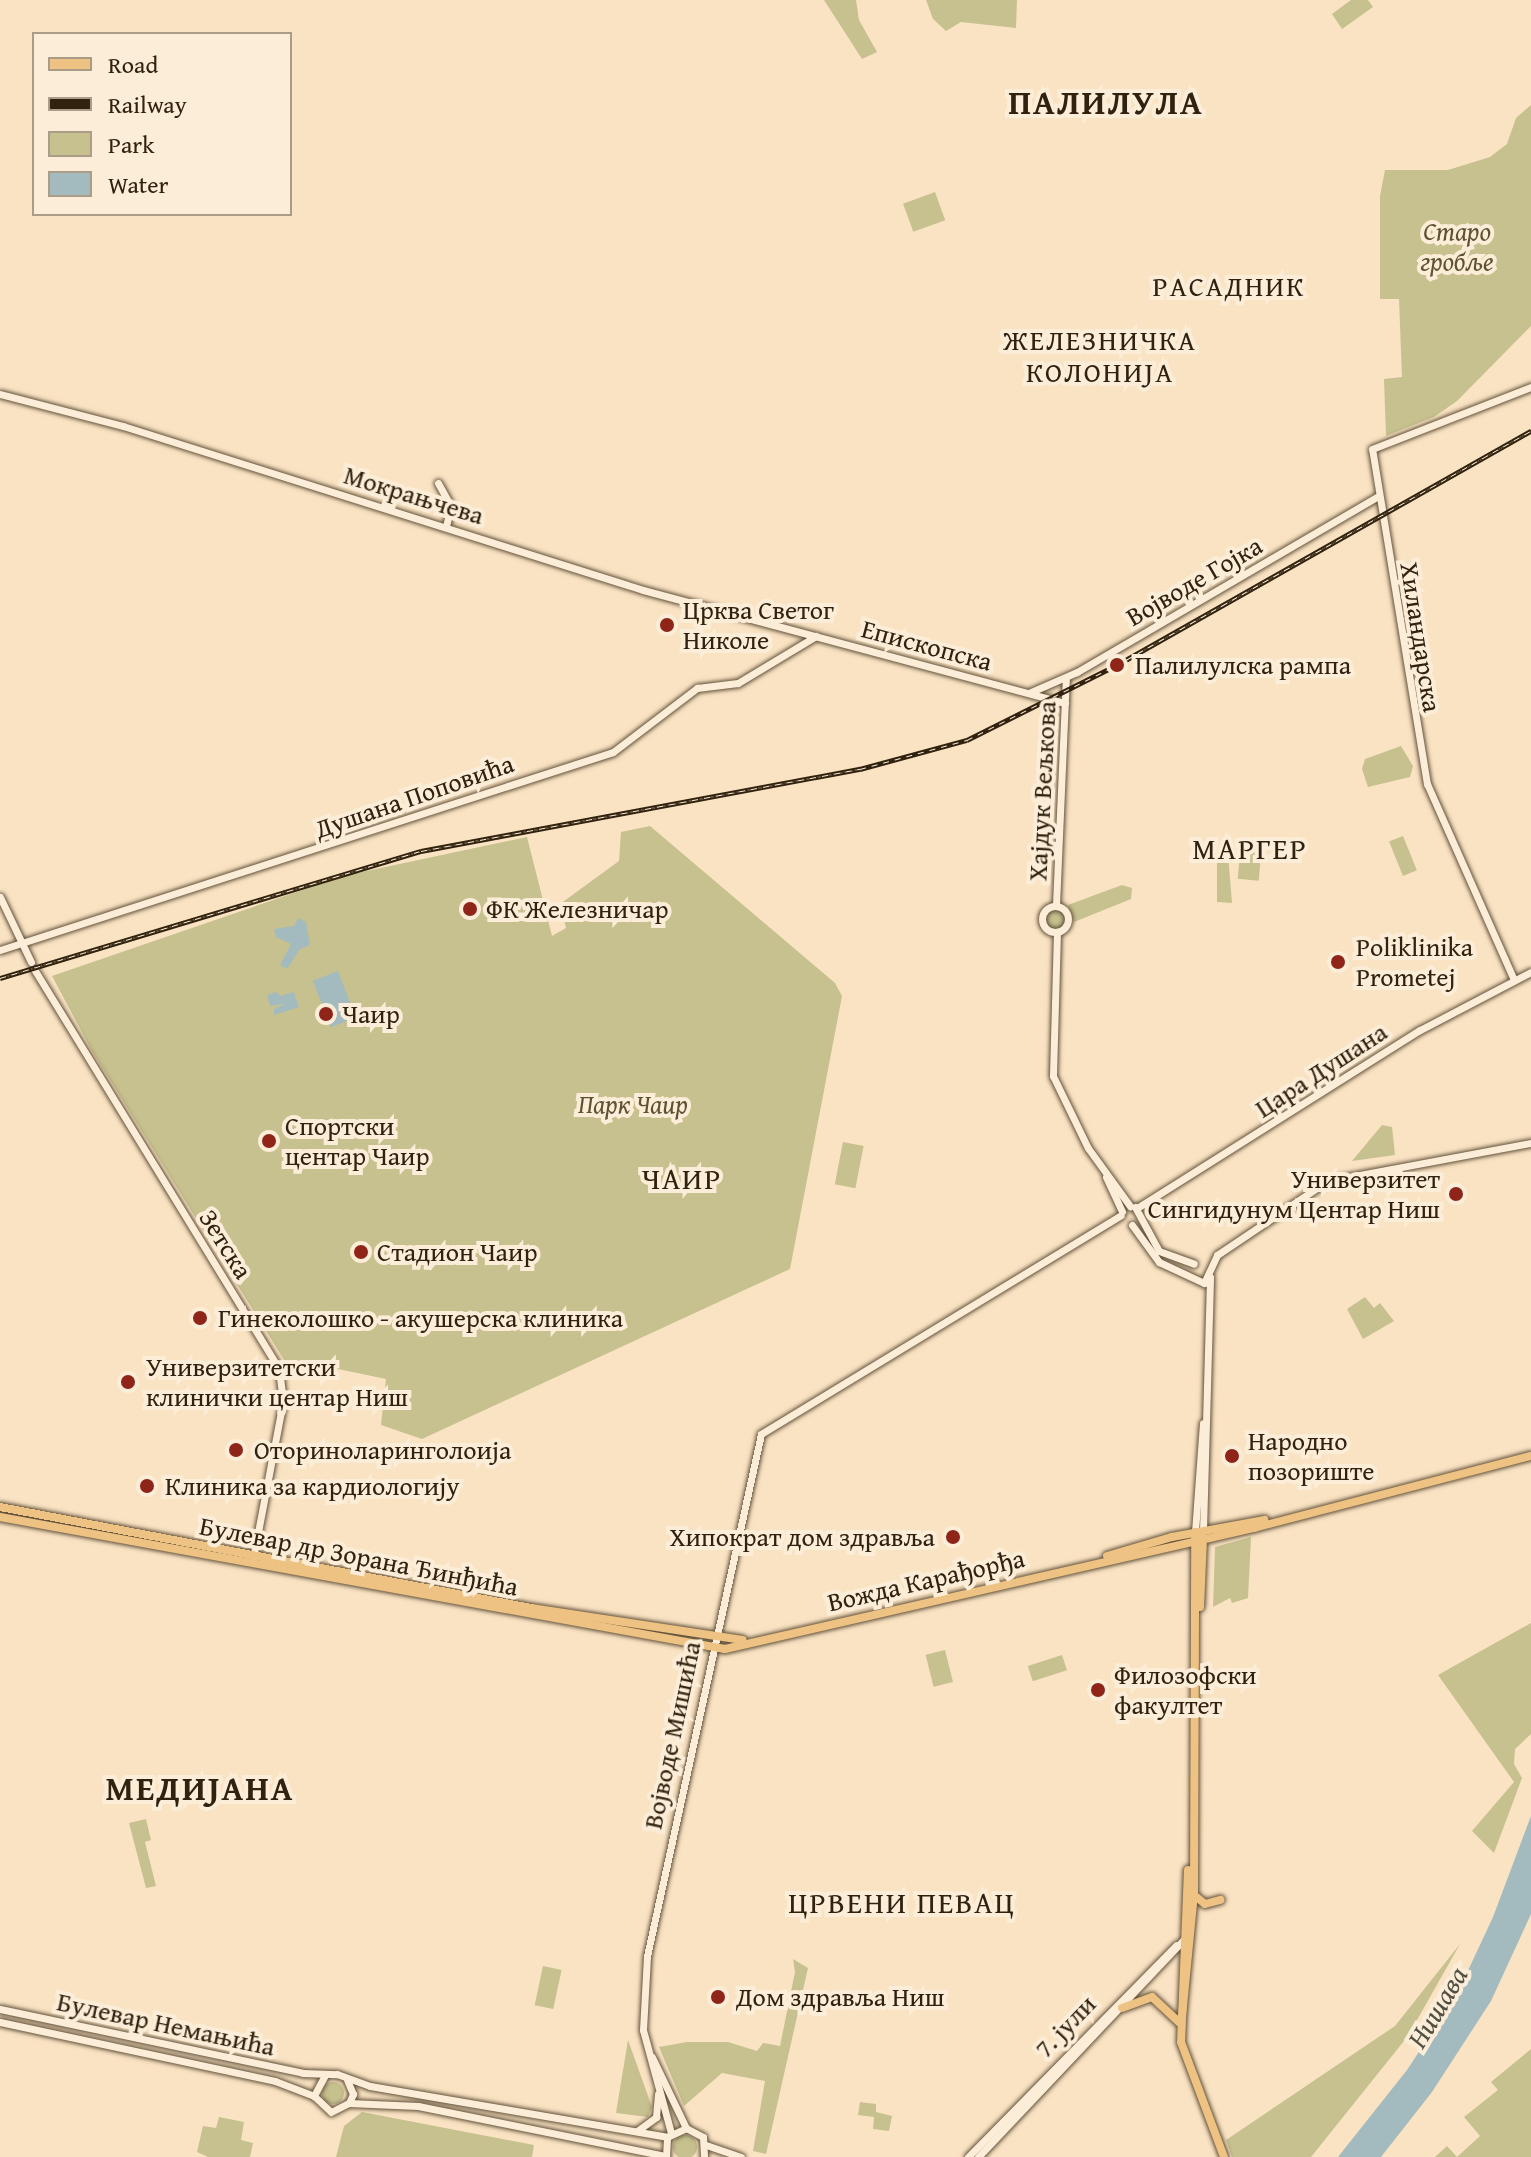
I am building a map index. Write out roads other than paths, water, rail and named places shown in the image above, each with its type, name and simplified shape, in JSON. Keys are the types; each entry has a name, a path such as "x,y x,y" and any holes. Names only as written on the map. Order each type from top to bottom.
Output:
{"main road":[{"name":"Вожда Карађорђа","path":"711,1644 764,1639 1527,1457"},
{"name":"Булевар др Зорана Ђинђића","path":"0,1507 711,1644"},
{"name":"Булевар др Зорана Ђинђића","path":"0,1517 252,1566 711,1644"},
{"path":"1199,1535 1191,1857 1183,1940 1182,2020 1188,2069 1224,2157"},
{"path":"1182,2020 1192,1931 1194,1894 1191,1857"},
{"path":"1194,1894 1202,1903 1220,1900"},
{"path":"1122,2008 1155,1998 1182,2020"}],"street":[{"name":"Хиландарска","path":"1514,980 1427,784 1377,497 1372,449 1531,387"},
{"name":"Мокрањчева","path":"0,394 446,526 643,590 816,636"},
{"path":"438,483 451,506 446,526"},
{"name":"Војводе Гојка","path":"1029,693 1066,678 1377,497"},
{"name":"Епископска","path":"816,636 1065,703"},
{"name":"Душана Поповића","path":"0,950 613,752 697,688 738,683 816,636"},
{"name":"Хајдук Вељкова","path":"1056,905 1066,678"},
{"name":"Зетска","path":"0,897 33,966 279,1369 283,1401 252,1566"},
{"path":"1056,905 1069,917 1065,929 1057,932 1046,929 1042,918 1056,905"},
{"path":"1057,932 1053,1076 1106,1175 1125,1218 1159,1262 1200,1283 1209,1304"},
{"name":"Цара Душана","path":"1136,1210 1419,1030 1531,972"},
{"path":"1199,1535 1210,1273 1217,1255 1327,1181 1531,1143"},
{"path":"1106,1175 1136,1210 1159,1251 1194,1264 1204,1263 1210,1273"},
{"path":"1125,1218 1136,1210"},
{"path":"1125,1218 1136,1210"},
{"name":"Војводе Мишића","path":"669,2135 642,2007 647,1956 711,1644 761,1434 1125,1218"},
{"path":"1190,1276 1194,1264"},
{"path":"1200,1283 1210,1273"},
{"name":"7. јули","path":"982,2147 1122,2008 1192,1931"},
{"name":"7. јули","path":"982,2147 1164,1953 1183,1940"},
{"name":"Булевар Немањића","path":"0,2009 325,2075"},
{"name":"Булевар Немањића","path":"0,2022 275,2081 314,2096"},
{"name":"Војводе Мишића","path":"648,2047 686,2128"},
{"path":"669,2135 665,2157 418,2106 349,2103 331,2112 314,2096 325,2075 632,2132 669,2135 686,2128 697,2132 706,2145 741,2157"},
{"path":"347,2080 353,2094 349,2103"},
{"path":"632,2132 656,2117 658,2088"},
{"path":"704,2157 706,2145"},
{"path":"968,2157 982,2147"},
{"path":"978,2157 982,2147"}],"water":[{"path":"298,918 306,922 310,945 300,949 287,969 280,965 291,944 276,937 274,929 294,926"},
{"path":"338,971 356,1018 331,1027 313,981"},
{"path":"277,992 280,996 294,992 299,1007 274,1015 274,1009 285,1004 270,1006 267,995"},
{"path":"1531,1816 1531,1914 1491,2001 1432,2092 1381,2157 1338,2157 1407,2070 1458,1992 1493,1917"}],"railway":[{"path":"0,978 421,851 860,769 967,740 1117,665 1531,431"}],"place":[{"name":"Црква Светог Николе","path":"667,625"},
{"name":"Палилулска рампа","path":"1117,665"},
{"name":"ФК Железничар","path":"470,909"},
{"name":"Poliklinika Prometej","path":"1338,962"},
{"name":"Чаир","path":"326,1014"},
{"name":"Спортски центар Чаир","path":"269,1141"},
{"name":"Универзитет Сингидунум Центар Ниш","path":"1456,1194"},
{"name":"Стадион Чаир","path":"361,1252"},
{"name":"Гинеколошко - акушерска клиника","path":"200,1318"},
{"name":"Универзитетски клинички центар Ниш","path":"128,1382"},
{"name":"Оториноларинголоија","path":"236,1450"},
{"name":"Народно позориште","path":"1232,1456"},
{"name":"Клиника за кардиологију","path":"147,1486"},
{"name":"Хипократ дом здравља","path":"953,1537"},
{"name":"Филозофски факултет","path":"1098,1690"},
{"name":"Дом здравља Ниш","path":"718,1997"}],"district":[{"name":"ПАЛИЛУЛА","path":"1106,102"},
{"name":"РАСАДНИК","path":"1229,286"},
{"name":"ЖЕЛЕЗНИЧКА КОЛОНИЈА","path":"1100,356"},
{"name":"МАРГЕР","path":"1250,848"},
{"name":"ЧАИР","path":"682,1178"},
{"name":"МЕДИЈАНА","path":"200,1788"},
{"name":"ЦРВЕНИ ПЕВАЦ","path":"902,1902"}],"park label":[{"name":"Старо гробље","path":"1457,246"},
{"name":"Парк Чаир","path":"633,1104"}],"water label":[{"name":"Нишава","path":"1437,2007"}]}
